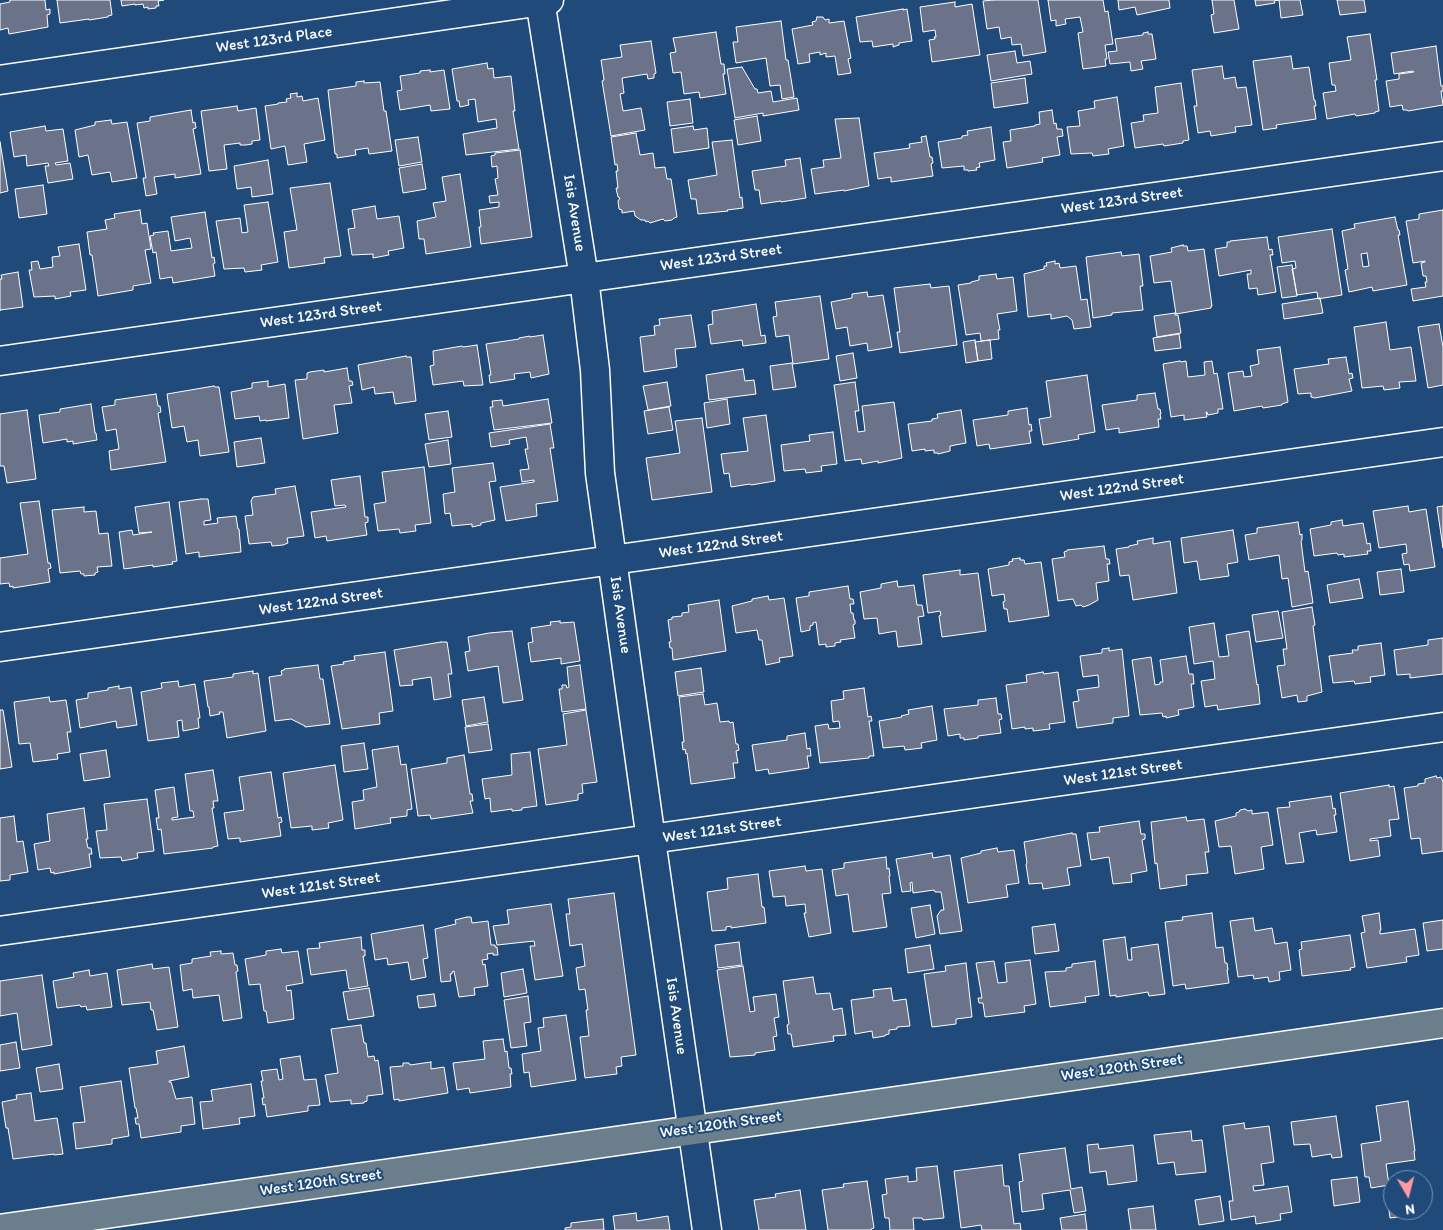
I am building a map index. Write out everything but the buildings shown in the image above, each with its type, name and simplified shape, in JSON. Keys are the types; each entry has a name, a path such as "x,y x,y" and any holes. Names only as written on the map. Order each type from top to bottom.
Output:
{"main road":[{"name":"West 120th Street","path":"0,1229 1443,1023"}],"street":[{"name":"West 123rd Place","path":"0,80 543,0"},
{"name":"Isis Avenue","path":"543,0 584,278 595,370 600,473 708,1230"},
{"name":"West 123rd Street","path":"0,361 1443,156"},
{"name":"West 122nd Street","path":"0,647 1443,442"},
{"name":"West 121st Street","path":"0,932 1443,727"}]}
